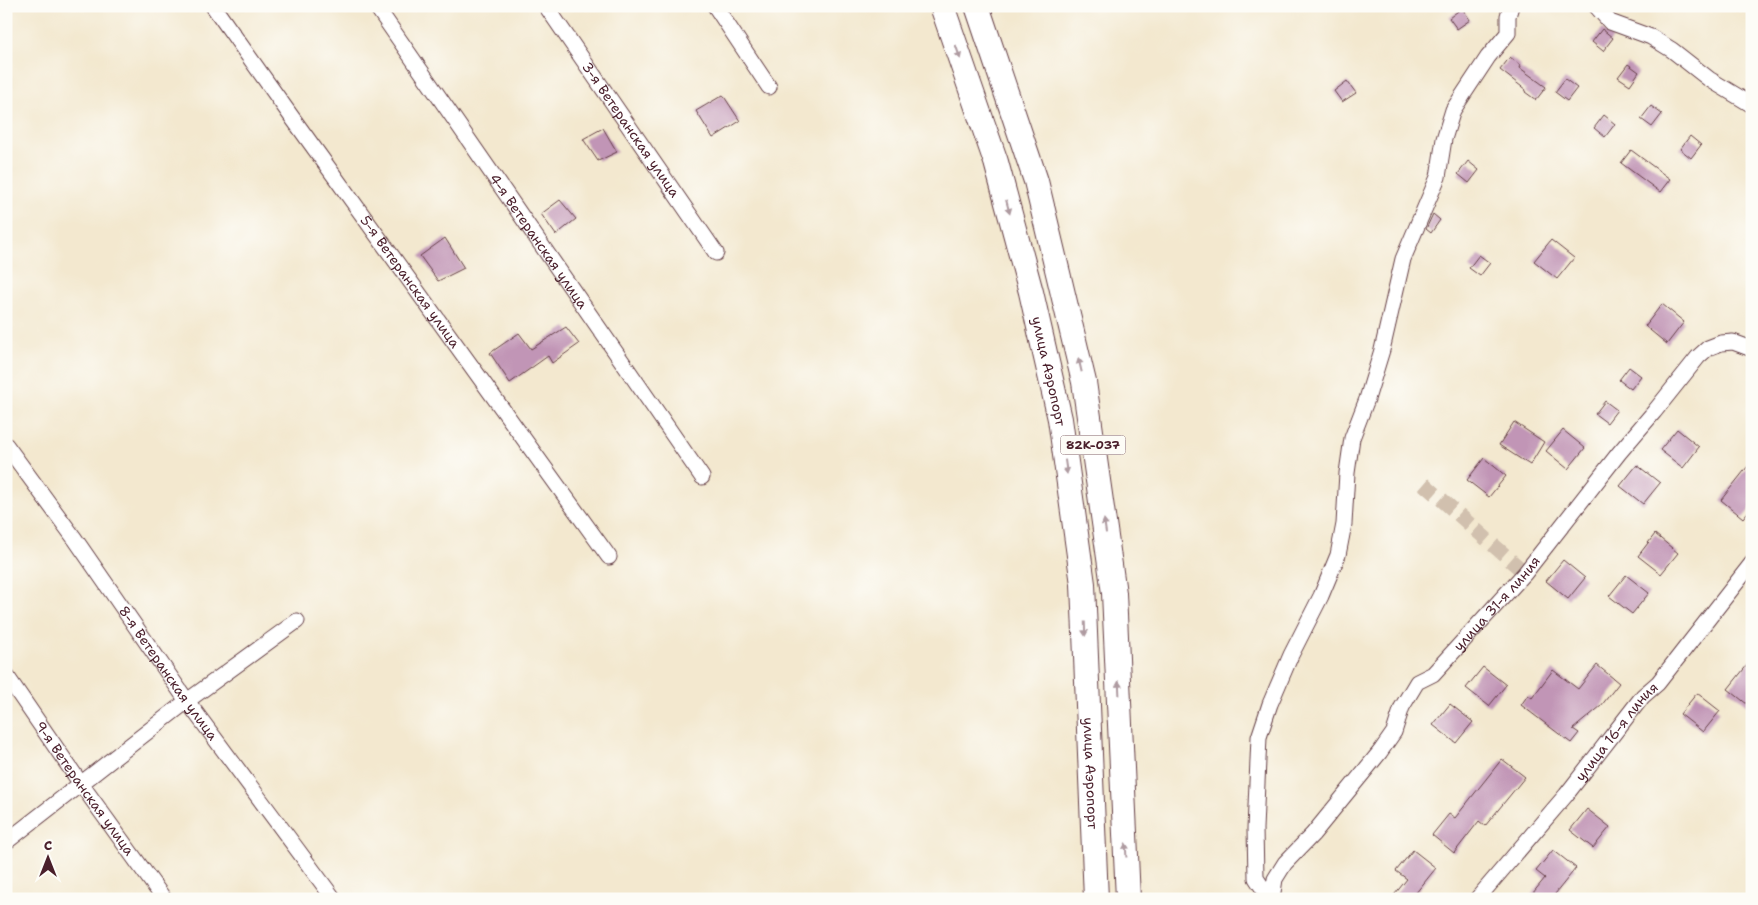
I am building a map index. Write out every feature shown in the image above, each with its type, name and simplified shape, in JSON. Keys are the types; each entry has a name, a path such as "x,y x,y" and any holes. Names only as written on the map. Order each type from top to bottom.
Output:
{"main road":[{"name":"улица Аэропорт","path":"942,6 996,162 1031,292 1060,419 1083,584 1096,899"},
{"name":"82К-037","path":"977,6 1036,181 1084,382 1114,592 1128,899"}],"street":[{"name":"5-я Ветеранская улица","path":"213,6 290,116 609,557"},
{"name":"4-я Ветеранская улица","path":"376,6 702,477"},
{"name":"3-я Ветеранская улица","path":"546,6 716,253"},
{"path":"715,6 769,87"},
{"path":"1271,899 1256,878 1255,829 1259,737 1270,704 1291,655 1321,596 1338,555 1344,524 1347,473 1352,438 1367,399 1382,350 1403,259 1438,177 1444,139 1453,110 1488,57 1508,33 1508,16 1511,6"},
{"path":"1596,6 1610,22 1651,37 1672,50 1709,79 1752,105"},
{"name":"улица 31-я линия","path":"1271,899 1276,879 1285,863 1313,834 1394,732 1402,707 1417,682 1433,674 1525,573 1619,452 1698,357 1708,348 1720,343 1733,342 1752,348"},
{"name":"8-я Ветеранская улица","path":"6,445 75,539 187,702 334,899"},
{"name":"улица 16-я линия","path":"1477,899 1566,795 1643,696 1658,683 1752,563"},
{"path":"6,842 187,702 297,622"},
{"name":"9-я Ветеранская улица","path":"6,675 81,784 164,899"}],"building":[{"path":"1462,8 1470,20 1457,29 1449,18"},
{"path":"1602,29 1613,38 1603,51 1592,42"},
{"path":"1510,57 1521,66 1520,68 1546,87 1536,100 1500,70"},
{"path":"1628,64 1639,72 1630,85 1618,77"},
{"path":"1565,79 1577,88 1567,101 1555,92"},
{"path":"1347,81 1356,93 1342,102 1334,91"},
{"path":"723,95 740,121 713,138 696,111"},
{"path":"1651,106 1662,114 1652,127 1641,119"},
{"path":"1604,115 1615,124 1605,137 1594,128"},
{"path":"603,128 617,152 598,161 583,139"},
{"path":"1690,136 1701,145 1691,158 1680,149"},
{"path":"1631,150 1670,179 1660,192 1621,163"},
{"path":"1468,161 1479,170 1469,183 1458,174"},
{"path":"560,200 576,219 556,235 541,214"},
{"path":"1433,214 1440,220 1431,233 1426,229"},
{"path":"445,238 464,268 438,281 420,256"},
{"path":"1551,240 1574,258 1557,279 1534,261"},
{"path":"1479,255 1490,263 1480,276 1469,268"},
{"path":"1662,304 1684,322 1667,344 1645,326"},
{"path":"566,327 579,344 552,363 548,356 510,383 490,353 519,333 531,349"},
{"path":"1629,367 1641,376 1631,389 1619,380"},
{"path":"1605,401 1617,410 1607,423 1595,414"},
{"path":"1514,422 1544,442 1530,465 1499,445"},
{"path":"1677,429 1699,447 1683,468 1660,450"},
{"path":"1563,430 1585,448 1568,469 1546,451"},
{"path":"1484,458 1506,476 1489,497 1467,480"},
{"path":"1752,461 1752,507 1743,518 1721,500"},
{"path":"1637,465 1660,483 1643,504 1620,486"},
{"path":"1655,534 1678,553 1661,574 1638,556"},
{"path":"1563,560 1585,578 1568,599 1546,581"},
{"path":"1626,575 1649,593 1632,614 1609,596"},
{"path":"1752,659 1752,708 1728,689"},
{"path":"1597,665 1619,683 1601,706 1573,729 1579,733 1571,743 1521,705 1528,695 1532,698 1553,670 1578,689"},
{"path":"1483,667 1506,685 1489,706 1466,688"},
{"path":"1697,693 1720,711 1703,732 1680,714"},
{"path":"1450,704 1473,722 1456,743 1433,725"},
{"path":"1502,759 1525,777 1485,826 1479,821 1454,853 1432,835 1449,814 1455,818"},
{"path":"1587,809 1610,827 1593,848 1570,830"},
{"path":"1413,850 1436,868 1411,899 1391,899 1407,879 1396,871"},
{"path":"1553,850 1576,868 1551,899 1528,899 1545,878 1536,871"}],"tunnel":[{"path":"1424,484 1525,573"}]}
